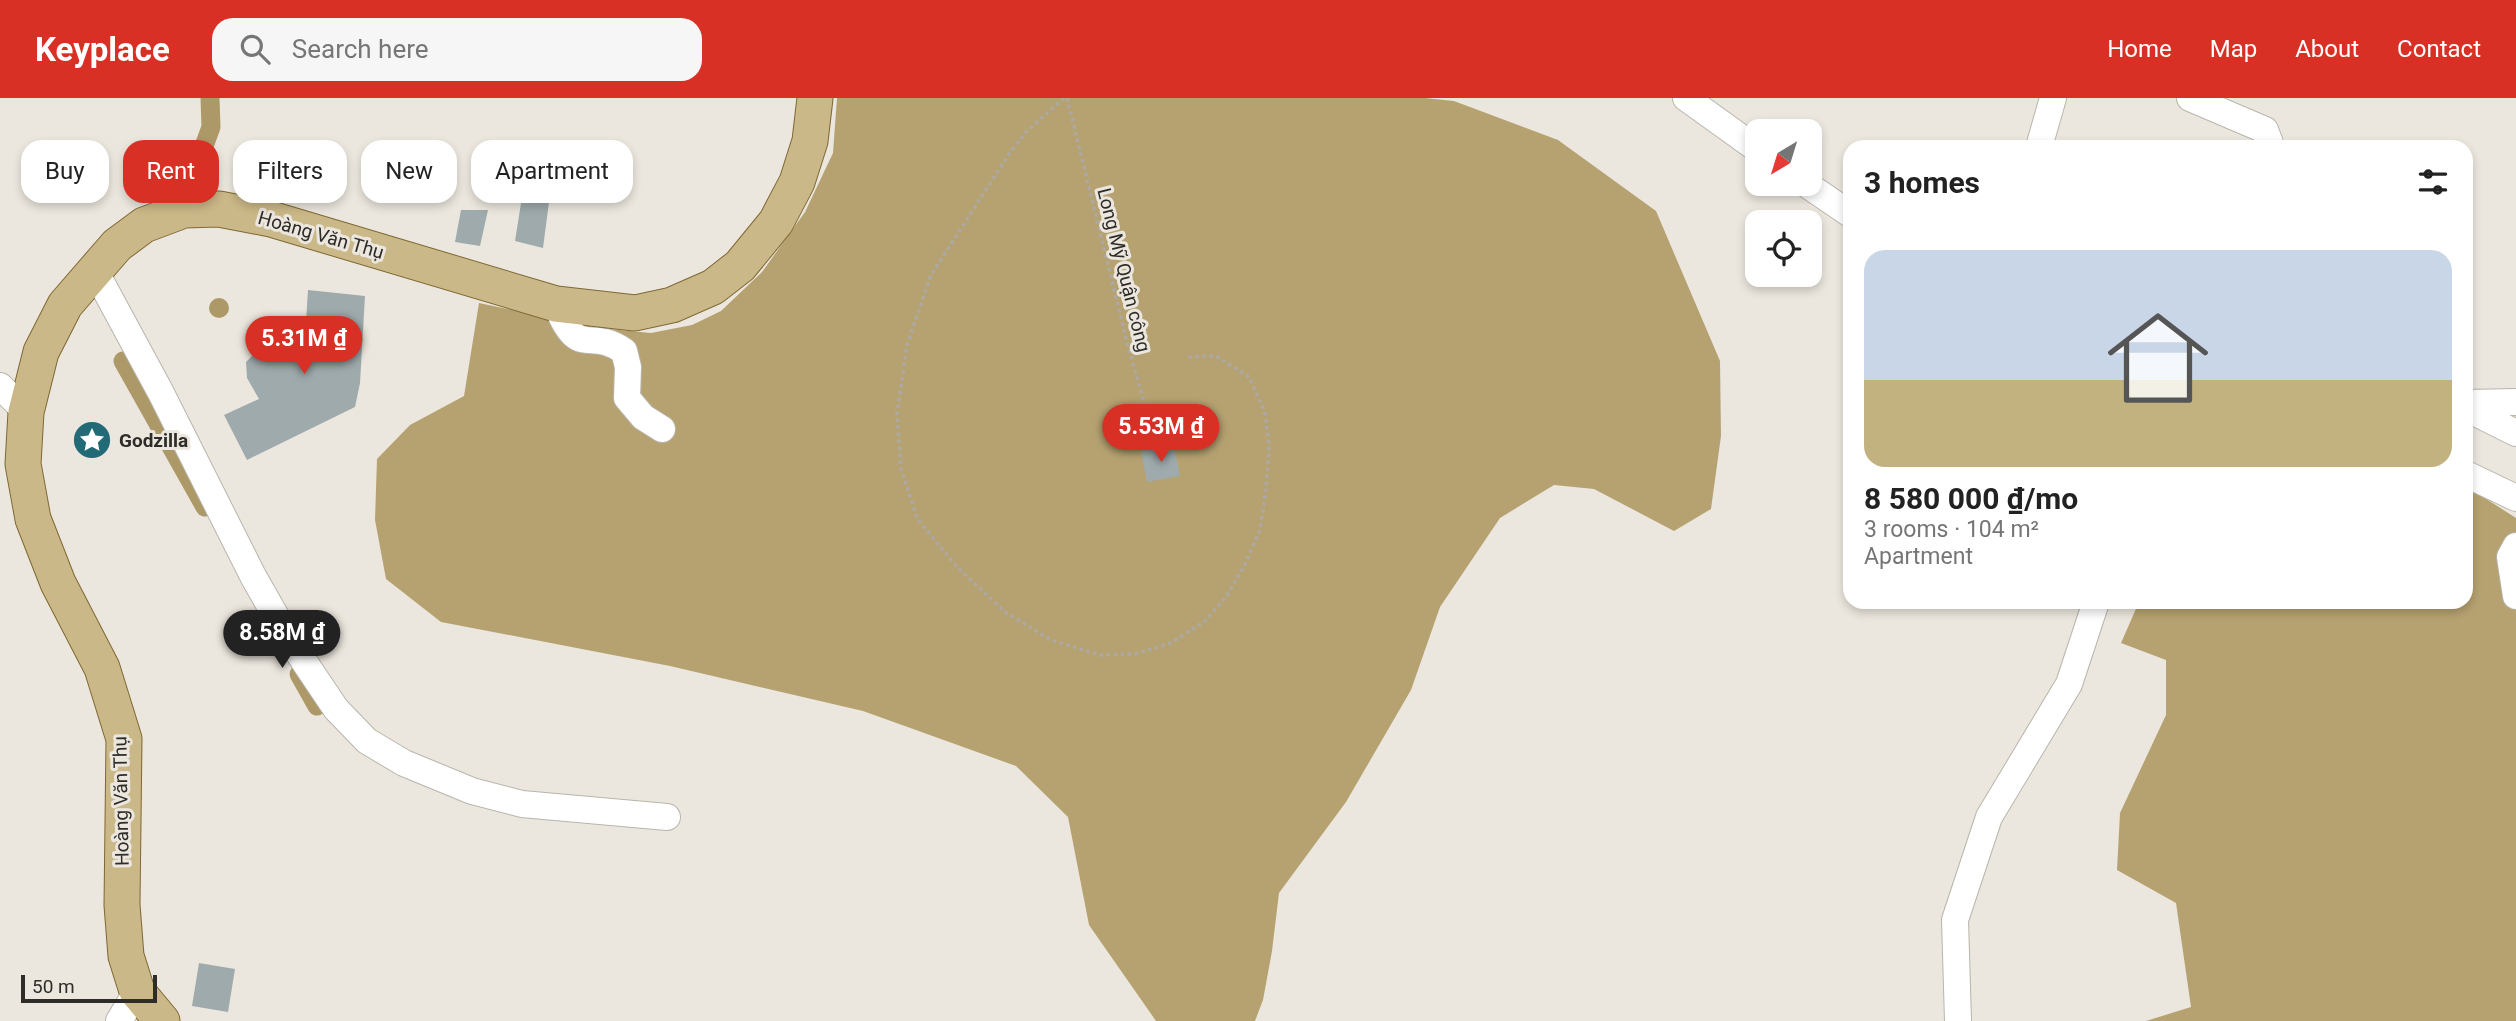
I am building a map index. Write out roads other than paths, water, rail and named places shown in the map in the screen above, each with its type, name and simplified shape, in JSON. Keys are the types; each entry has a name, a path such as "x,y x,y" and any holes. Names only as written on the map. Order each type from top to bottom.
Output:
{"main road":[{"name":"Hoàng Văn Thụ","path":"162,1021 137,991 126,956 122,905 124,739 102,668 58,583 33,519 23,464 26,412 41,352 65,305 117,245 144,225 184,210 219,209 271,219 555,304 635,313 672,305 713,287 740,266 776,222 792,192 810,141 815,98"}],"street":[{"path":"1686,98 1745,140"},
{"path":"2041,140 2053,98"},
{"path":"2190,98 2265,130 2269,140"},
{"path":"1822,195 1843,209"},
{"path":"94,269 288,636 336,709 367,741 404,762 472,791 522,804 667,817"},
{"path":"555,304 565,327 574,337 588,342 612,343 624,351 628,368 627,398 643,417 662,429"},
{"path":"0,386 26,412"},
{"path":"2473,405 2516,402"},
{"path":"2473,409 2516,433"},
{"path":"2473,477 2516,498"},
{"path":"2516,546 2510,557 2516,596"},
{"path":"1958,1021 1955,919 1989,817 2069,684 2094,609"},
{"path":"119,1021 137,991"}],"waterway":[{"path":"206,140 211,127 210,98"},
{"path":"123,361 205,507"},
{"path":"299,674 317,706"}],"place":[{"name":"Godzilla","path":"92,440"}]}
